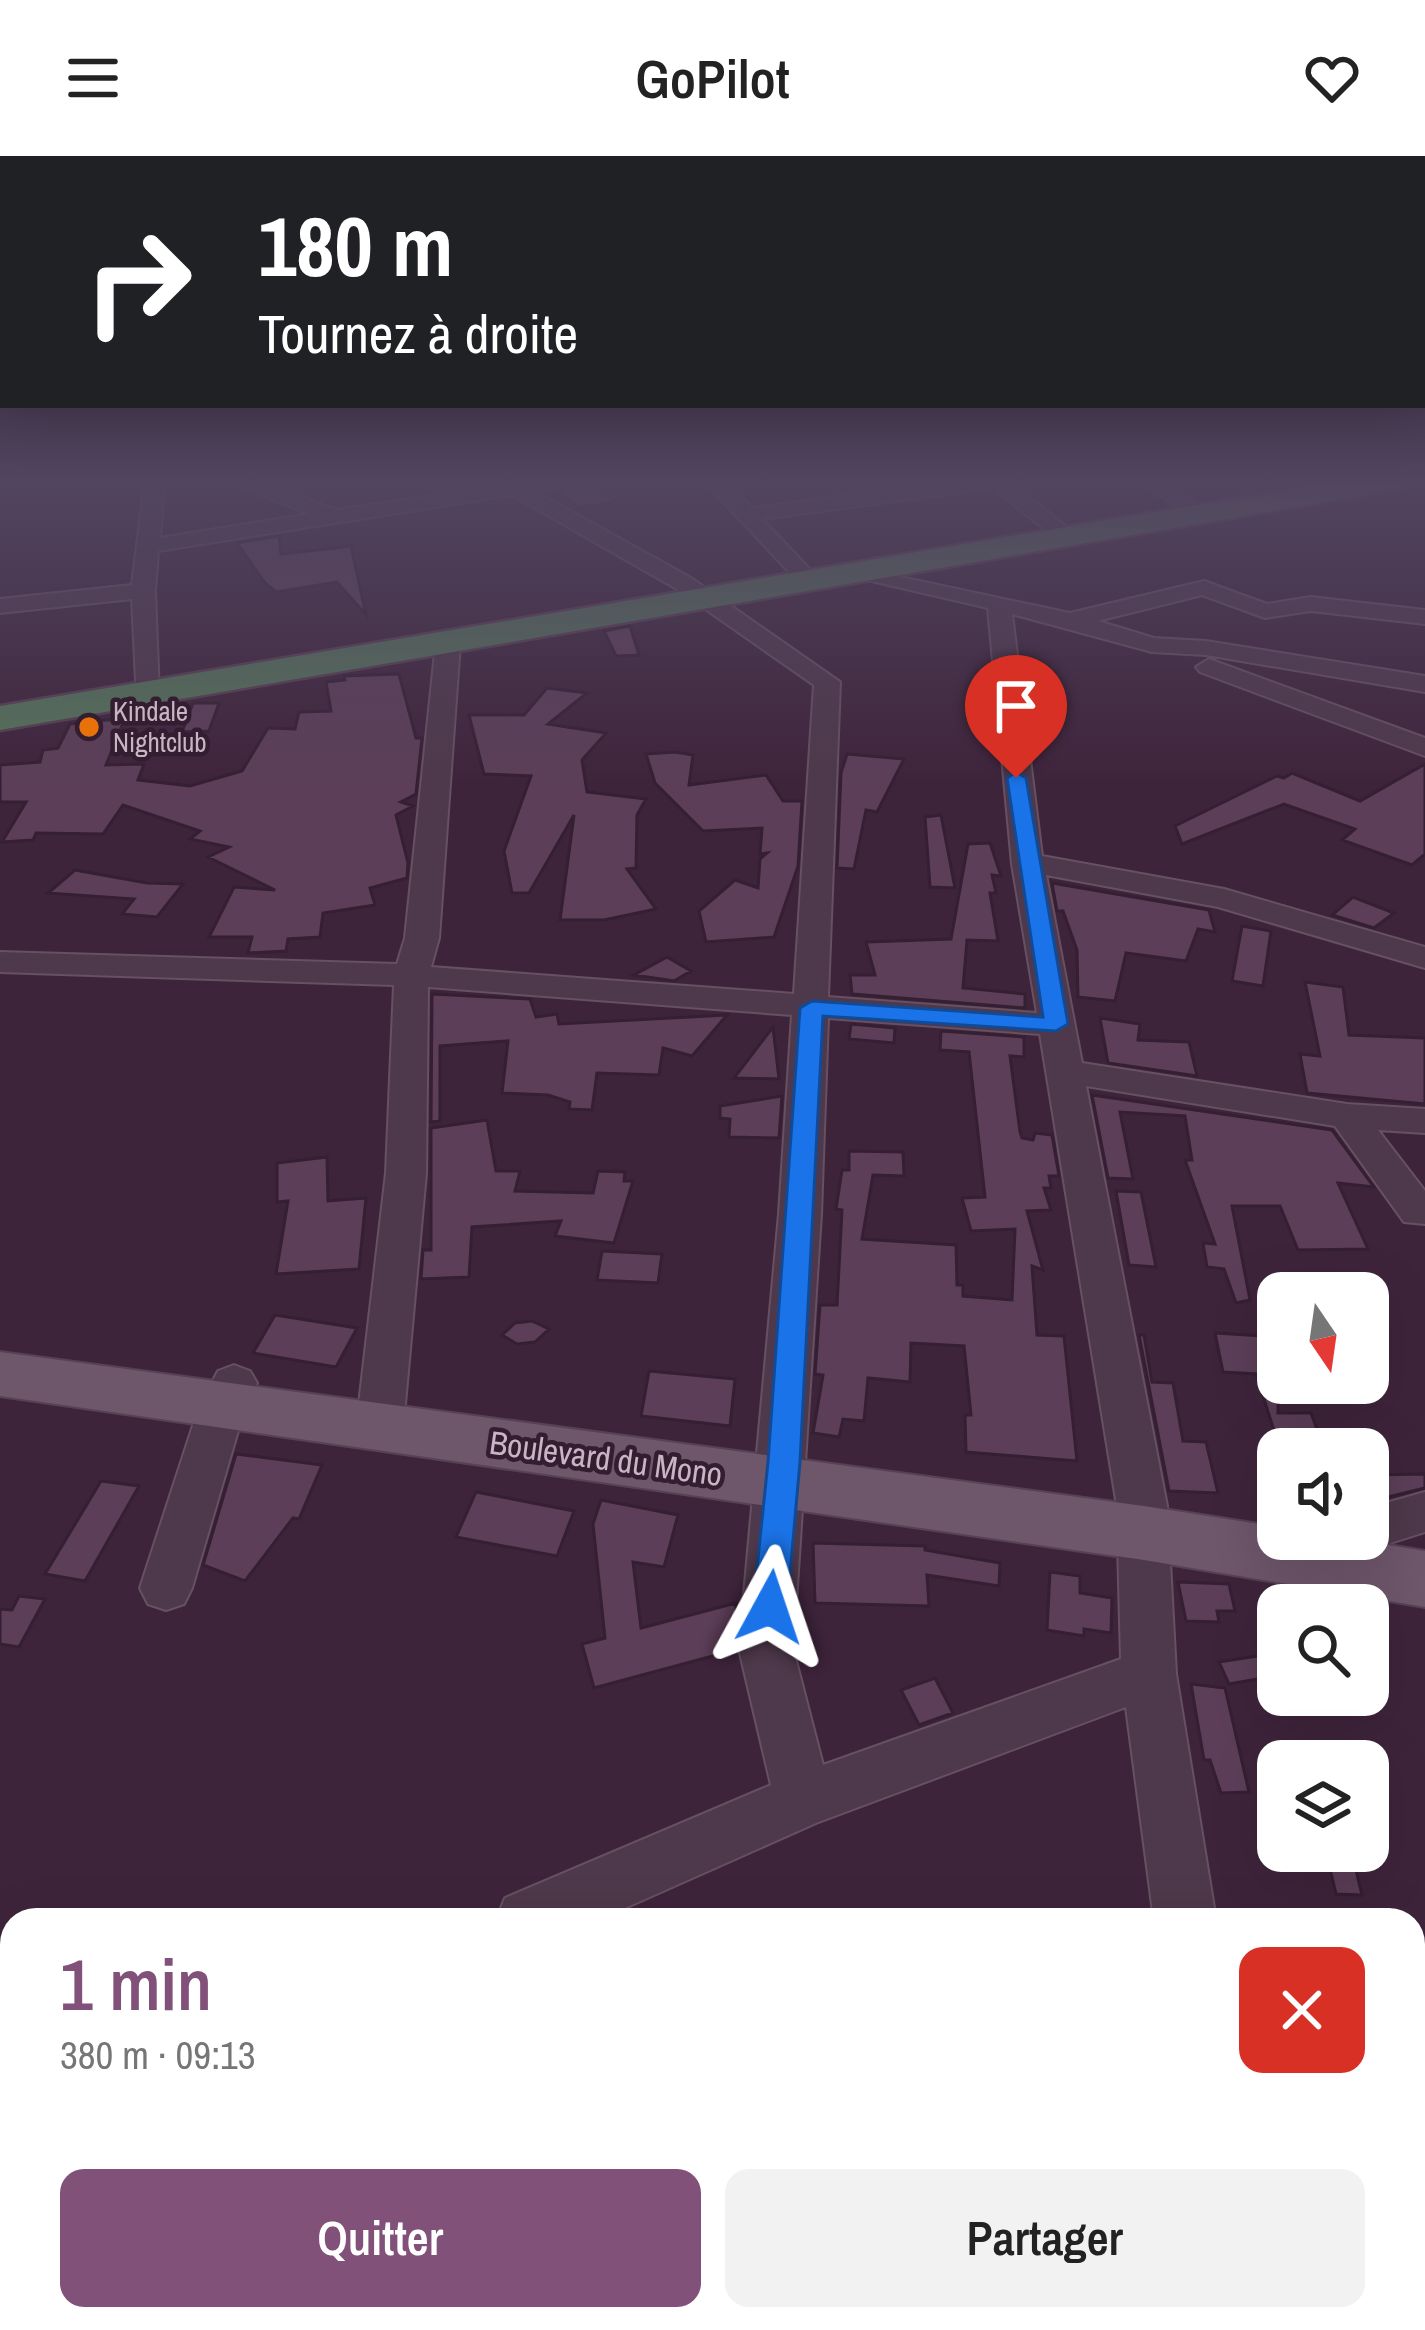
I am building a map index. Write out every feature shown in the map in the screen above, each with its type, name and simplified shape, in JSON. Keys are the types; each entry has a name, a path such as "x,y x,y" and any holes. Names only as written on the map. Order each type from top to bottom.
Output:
{"highway":[{"path":"0,718 807,581"}],"main road":[{"name":"Boulevard du Mono","path":"0,1350 228,1395 1143,1520 1257,1529"},
{"name":"Boulevard du Mono","path":"0,1374 382,1404 783,1472"},
{"name":"Boulevard du Mono","path":"1143,1520 1425,1579"},
{"path":"1389,1546 1425,1551"}],"street":[{"path":"144,581 146,695"},
{"path":"674,581 827,682 783,1472 766,1648 803,1800"},
{"path":"902,581 1070,620 1152,646 1425,748"},
{"path":"1070,620 1204,588 1265,610"},
{"path":"0,607 143,591"},
{"path":"999,604 1028,864 1143,1520 1149,1674 1183,1908"},
{"path":"1206,648 1216,635 1265,610 1311,604 1425,617"},
{"path":"382,1404 406,1173 411,976 422,938 448,644"},
{"path":"1152,646 1206,648 1425,684"},
{"path":"1028,864 1071,867 1224,899 1425,958"},
{"path":"0,962 411,976 1056,1024"},
{"path":"1063,1071 1348,1116 1425,1121"},
{"path":"1348,1116 1419,1211"},
{"path":"166,1588 228,1395"},
{"path":"1389,1523 1425,1512"},
{"path":"589,1908 626,1901 803,1800 1149,1674"}],"building":[{"path":"359,581 366,615 337,582 276,592 265,583"},
{"path":"630,626 639,655 616,656 604,631"},
{"path":"399,674 416,738 422,738 416,794 401,802 413,806 396,815 407,878 370,888 375,905 323,913 320,937 288,939 286,951 248,953 252,937 209,937 234,887 275,890 208,857 229,847 190,839 200,831 123,805 103,834 36,833 33,840 2,842 26,802 0,802 0,765 40,762 43,750 58,748 70,724 125,718 106,765 144,764 138,780 190,786 242,771 268,728 295,729 299,712 331,711 326,682 345,680 344,676"},
{"path":"547,688 587,693 548,724 606,733 582,760 587,792 646,799 637,815 636,868 627,869 656,909 604,920 560,920 574,815 529,893 512,893 504,851 531,776 484,774 469,715 524,715"},
{"path":"193,703 219,703 209,731 182,732"},
{"path":"646,754 693,755 689,785 766,775 783,801 802,801 798,866 774,937 706,942 699,911 735,880 758,888 760,859 767,853 760,854 762,828 703,831 655,783"},
{"path":"847,754 904,759 877,812 866,810 854,869 837,868 841,773"},
{"path":"1425,764 1425,854 1412,865 1342,840 1355,829 1284,804 1182,844 1175,826 1277,776 1292,773 1360,801"},
{"path":"941,815 955,888 930,887 925,817"},
{"path":"990,843 1001,876 992,875 996,893 990,893 998,941 967,940 963,988 1025,994 1025,1008 852,994 850,975 875,975 866,942 951,939 968,844"},
{"path":"75,870 147,883 183,884 157,917 122,914 134,899 48,893"},
{"path":"1052,883 1209,910 1215,932 1198,929 1186,961 1126,953 1115,1001 1078,997 1077,950 1063,911 1057,911"},
{"path":"1353,897 1394,913 1374,928 1332,915"},
{"path":"1242,926 1271,931 1263,986 1232,981"},
{"path":"667,957 691,971 674,981 634,975"},
{"path":"1305,982 1343,987 1349,1035 1425,1038 1425,1104 1307,1093 1300,1054 1320,1056"},
{"path":"432,994 530,999 536,1017 557,1014 559,1024 727,1015 692,1056 663,1048 659,1075 597,1073 592,1110 569,1109 570,1102 548,1095 502,1093 508,1041 440,1046 440,1121 431,1122"},
{"path":"1100,1018 1140,1024 1138,1040 1189,1042 1197,1076 1108,1063"},
{"path":"851,1024 895,1028 894,1043 849,1039"},
{"path":"773,1027 779,1079 734,1078"},
{"path":"941,1031 1024,1037 1024,1057 1010,1056 1020,1132 1022,1138 1033,1140 1035,1133 1052,1135 1059,1176 1049,1176 1051,1188 1044,1188 1051,1210 1027,1211 1043,1270 1032,1266 1037,1335 1064,1336 1077,1461 966,1452 965,1415 971,1415 964,1346 911,1343 910,1382 868,1378 864,1421 843,1419 839,1437 813,1433 823,1375 815,1374 820,1305 837,1305 842,1210 836,1209 842,1170 849,1170 849,1151 903,1152 904,1176 873,1175 862,1239 956,1245 957,1285 963,1285 963,1296 1012,1300 1015,1229 971,1231 962,1198 985,1197 969,1052 940,1050"},
{"path":"1092,1095 1332,1130 1374,1187 1338,1183 1368,1249 1298,1250 1280,1206 1232,1206 1250,1300 1236,1303 1224,1269 1207,1267 1203,1243 1215,1244 1185,1160 1192,1160 1185,1116 1120,1112 1133,1179 1108,1178"},
{"path":"782,1096 779,1138 729,1137 730,1119 720,1118 720,1106"},
{"path":"487,1120 496,1171 520,1171 515,1191 593,1193 598,1171 625,1172 624,1181 633,1181 614,1243 555,1236 561,1221 472,1227 469,1277 421,1279 423,1250 431,1250 431,1128"},
{"path":"327,1157 328,1201 366,1198 359,1269 276,1274 288,1201 277,1202 277,1163"},
{"path":"1116,1191 1141,1192 1156,1267 1129,1265"},
{"path":"602,1251 662,1254 658,1283 597,1280"},
{"path":"275,1315 357,1328 336,1367 253,1353"},
{"path":"532,1321 549,1329 535,1342 517,1344 502,1335 515,1323"},
{"path":"1215,1333 1257,1336 1257,1377 1223,1372"},
{"path":"1139,1335 1144,1335 1152,1382 1173,1383 1183,1441 1206,1442 1218,1493 1169,1491"},
{"path":"649,1371 735,1379 730,1426 641,1416"},
{"path":"1266,1404 1278,1404 1278,1413 1311,1413 1316,1428 1273,1428"},
{"path":"236,1454 322,1465 299,1519 293,1518 245,1581 203,1565"},
{"path":"1425,1474 1425,1488 1389,1497 1389,1475"},
{"path":"101,1481 139,1486 85,1581 45,1574"},
{"path":"476,1492 574,1511 557,1556 456,1537"},
{"path":"601,1500 678,1515 664,1567 633,1562 641,1628 736,1603 735,1650 594,1688 582,1644 605,1638 593,1524"},
{"path":"813,1543 925,1546 925,1550 1000,1563 999,1586 927,1575 929,1606 815,1603"},
{"path":"1050,1572 1080,1576 1080,1593 1112,1598 1111,1633 1084,1629 1084,1636 1047,1630"},
{"path":"1178,1582 1229,1584 1235,1611 1217,1611 1219,1622 1186,1621"},
{"path":"19,1596 45,1599 19,1647 0,1644 0,1609 12,1610"},
{"path":"1257,1656 1257,1679 1229,1684 1219,1662"},
{"path":"935,1678 953,1713 919,1725 901,1690"},
{"path":"1191,1684 1225,1688 1249,1792 1221,1793 1210,1760 1204,1760"},
{"path":"1331,1872 1356,1872 1362,1895 1336,1894"}],"place":[{"name":"Kindale Nightclub","path":"89,727"}],"route":[{"path":"770,1607 784,1462 812,1008 1056,1024 1016,778"}]}
